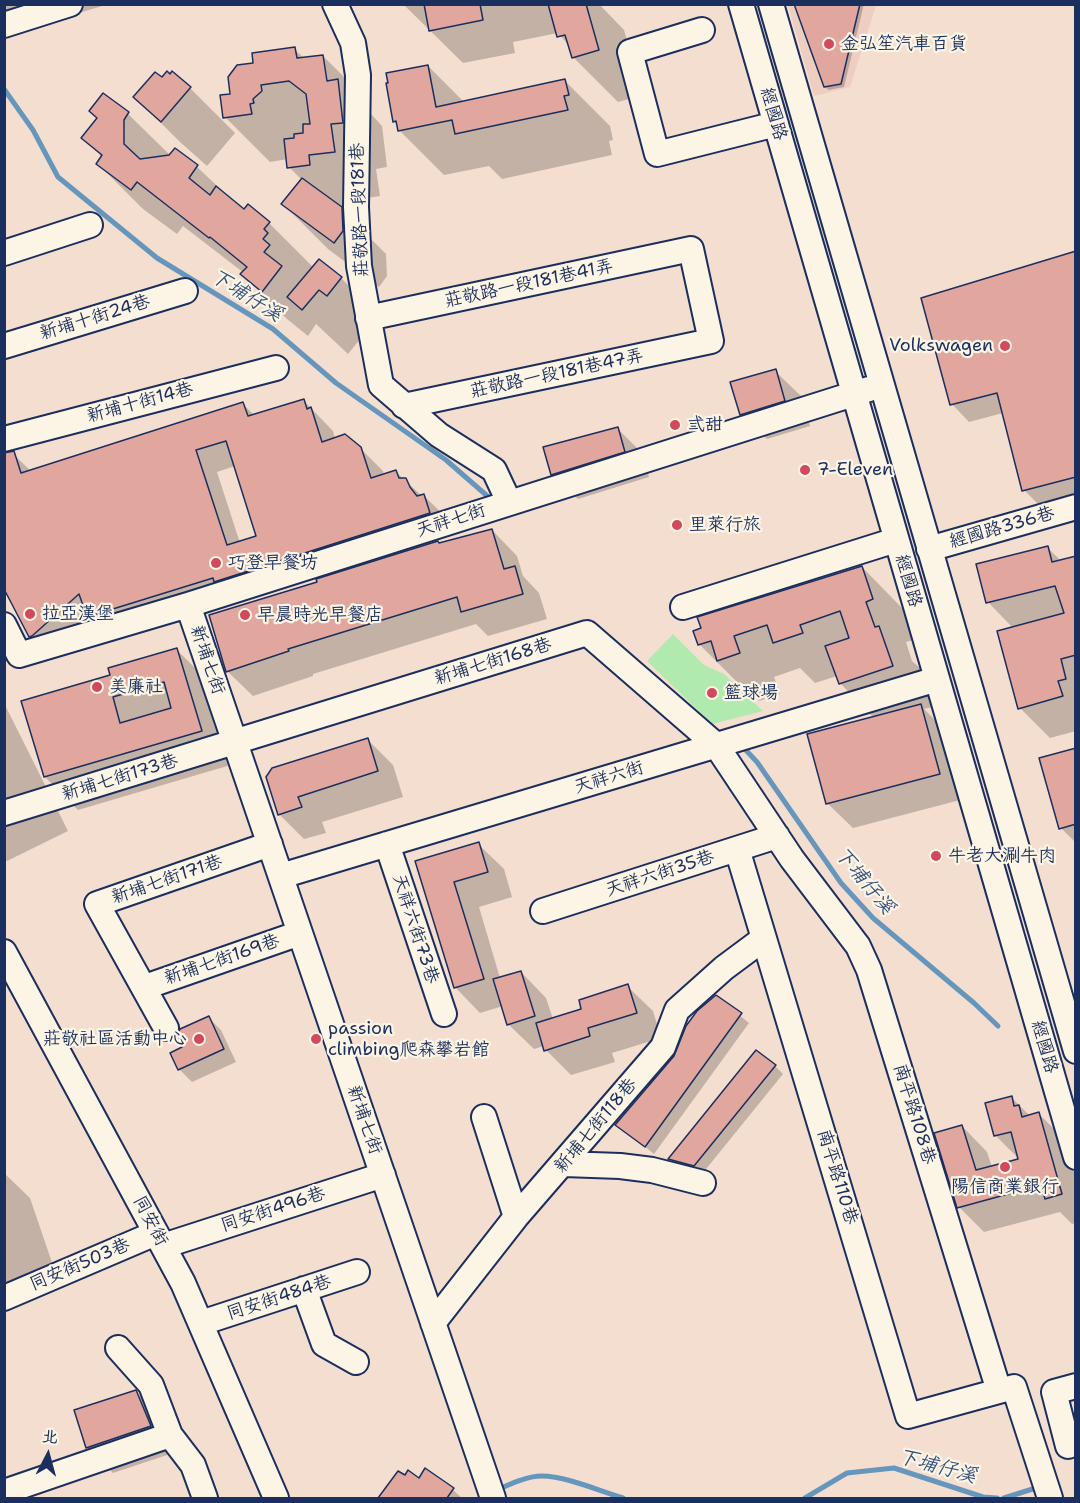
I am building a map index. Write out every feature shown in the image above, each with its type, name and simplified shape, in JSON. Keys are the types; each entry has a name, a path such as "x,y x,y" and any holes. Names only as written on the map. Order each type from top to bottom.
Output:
{"street":[{"path":"4,25 70,4"},
{"name":"莊敬路一段181巷","path":"334,4 353,43 358,75 359,266 381,385 439,435 494,470 500,505"},
{"name":"經國路","path":"741,4 1076,1157"},
{"name":"經國路","path":"771,4 1076,1051"},
{"path":"702,30 630,52 657,154 776,124"},
{"path":"4,253 90,225"},
{"name":"莊敬路一段181巷41弄","path":"368,318 691,249 711,341"},
{"name":"新埔十街24巷","path":"4,346 184,291"},
{"name":"莊敬路一段181巷47弄","path":"404,406 711,341"},
{"name":"新埔十街14巷","path":"4,440 276,368"},
{"name":"天祥七街","path":"4,625 19,655 188,605 882,385"},
{"name":"經國路336巷","path":"929,549 1076,507"},
{"path":"683,607 896,540"},
{"name":"新埔七街","path":"188,605 490,1489"},
{"name":"新埔七街168巷","path":"235,742 586,633 720,744"},
{"name":"天祥六街","path":"281,876 937,679"},
{"name":"新埔七街173巷","path":"4,813 235,742"},
{"name":"南平路108巷","path":"720,744 777,836 858,946 869,970 999,1391"},
{"name":"天祥六街35巷","path":"543,911 777,836"},
{"name":"新埔七街171巷","path":"166,1028 97,904 270,844"},
{"name":"天祥六街73巷","path":"387,844 444,1014"},
{"name":"南平路110巷","path":"737,849 908,1416 999,1391"},
{"name":"新埔七街169巷","path":"145,987 300,933"},
{"name":"新埔七街118巷","path":"433,1323 516,1217 663,1047 677,1010 724,968 763,939"},
{"name":"同安街","path":"4,952 119,1160 183,1283 276,1498"},
{"path":"484,1117 516,1217"},
{"path":"564,1164 620,1166 652,1170 703,1183"},
{"name":"同安街496巷","path":"159,1239 383,1175"},
{"name":"同安街503巷","path":"4,1298 159,1239"},
{"name":"同安街484巷","path":"201,1323 357,1272"},
{"path":"304,1289 324,1344 356,1362"},
{"path":"118,1348 151,1385 170,1435 193,1465 205,1498"},
{"path":"1076,1386 1054,1392 1068,1446 1076,1443"},
{"path":"999,1391 1014,1387 1049,1497"},
{"path":"4,1492 170,1435"}],"shaded area":[{"name":"金弘笙汽車百貨","path":"788,5 876,5 850,87 814,96"}],"green space":[{"name":"籃球場","path":"673,634 704,665 724,674 763,711 712,724 647,661"}],"building":[{"path":"424,4 480,4 483,20 429,31"},
{"path":"548,4 586,4 599,50 572,58 565,35 557,37"},
{"name":"金弘笙汽車百貨","path":"794,4 860,4 841,84 824,87"},
{"path":"295,47 297,58 323,55 327,81 338,79 343,123 331,124 335,152 309,155 310,165 287,168 284,139 294,138 294,134 303,133 303,124 310,124 306,94 289,81 261,85 262,91 253,99 254,103 250,104 252,114 223,118 220,95 230,94 228,77 237,65 253,63 252,53"},
{"path":"428,65 436,107 565,79 569,95 564,96 568,110 455,134 452,120 398,131 396,121 393,122 386,73"},
{"path":"167,71 170,74 172,71 191,87 161,122 133,97 155,72 162,77"},
{"path":"103,93 129,112 124,120 124,144 140,159 169,155 175,148 198,165 189,178 210,195 216,186 244,209 248,204 270,222 264,229 268,233 263,239 270,245 264,252 282,266 262,292 240,274 247,267 210,237 137,182 131,190 96,164 102,155 81,138 97,118 89,111"},
{"path":"302,178 342,207 343,231 334,243 281,204"},
{"name":"Volkswagen","path":"1076,251 1076,477 1022,491 997,393 950,405 921,298"},
{"path":"319,259 342,277 327,296 319,290 302,310 287,297"},
{"path":"776,369 785,401 740,415 730,382"},
{"path":"304,399 307,409 311,407 322,442 345,434 361,447 371,478 396,470 399,478 406,478 417,496 424,494 430,513 214,582 213,578 87,617 79,594 29,637 4,589 4,453 14,451 21,473 243,402 248,416","holes":["226,441 256,536 227,545 196,450"]},
{"path":"618,427 625,452 551,475 543,447"},
{"path":"492,529 504,569 515,566 523,594 461,612 457,597 288,649 289,651 226,672 209,615 317,582 316,579 438,541 439,543"},
{"path":"1048,546 1052,562 1076,556 1076,655 1061,659 1066,679 1058,681 1063,696 1018,709 997,631 1064,613 1055,586 986,603 976,564"},
{"path":"862,566 873,599 866,602 875,627 879,626 893,666 839,684 825,646 849,638 840,611 800,625 803,633 773,643 767,625 734,636 740,653 717,661 711,641 698,645 693,631 701,628 697,617"},
{"path":"177,648 202,731 44,777 21,701 110,675 108,668","holes":["164,682 171,708 120,723 113,697"]},
{"path":"921,704 940,774 826,804 807,734"},
{"path":"368,738 378,771 298,797 302,807 278,815 266,777 272,768"},
{"path":"1076,748 1076,824 1059,829 1039,758"},
{"path":"479,842 488,872 454,882 484,979 454,988 415,861"},
{"path":"521,971 535,1016 507,1025 493,979"},
{"path":"628,984 637,1013 588,1028 590,1036 544,1051 536,1023 581,1009 579,1000"},
{"path":"716,995 742,1013 645,1147 615,1125 674,1056 686,1026 697,1011"},
{"name":"莊敬社區活動中心","path":"209,1016 224,1049 178,1070 170,1053 182,1047 177,1037 180,1029"},
{"path":"756,1050 776,1065 694,1166 668,1159"},
{"path":"1012,1096 1014,1106 1019,1105 1022,1117 1039,1112 1062,1194 1045,1199 1041,1185 957,1208 934,1133 962,1125 976,1170 1018,1159 1011,1132 994,1136 985,1103"},
{"path":"136,1390 151,1426 86,1448 74,1410"},
{"path":"425,1468 454,1488 447,1498 378,1498 398,1471 405,1475 408,1470 419,1478"}],"waterway":[{"name":"下埔仔溪","path":"4,89 33,130 58,177 157,258 273,329 336,383 446,460 493,501"},
{"name":"下埔仔溪","path":"742,746 757,762 841,883 873,918 998,1026"},
{"name":"下埔仔溪","path":"805,1498 847,1473 894,1468 983,1497 997,1498"},
{"name":"下埔仔溪","path":"497,1490 525,1479 542,1476 572,1481 623,1498"},
{"name":"下埔仔溪","path":"1004,1498 1039,1487"}],"place":[{"name":"金弘笙汽車百貨","path":"829,44"},
{"name":"Volkswagen","path":"1005,346"},
{"name":"弎甜","path":"675,425"},
{"name":"7-Eleven","path":"805,470"},
{"name":"里萊行旅","path":"677,525"},
{"name":"巧登早餐坊","path":"216,563"},
{"name":"拉亞漢堡","path":"30,614"},
{"name":"早晨時光早餐店","path":"245,615"},
{"name":"美廉社","path":"97,687"},
{"name":"籃球場","path":"712,693"},
{"name":"牛老大涮牛肉","path":"936,856"},
{"name":"莊敬社區活動中心","path":"199,1039"},
{"name":"passion climbing爬森攀岩館","path":"316,1039"},
{"name":"陽信商業銀行","path":"1005,1167"}]}
